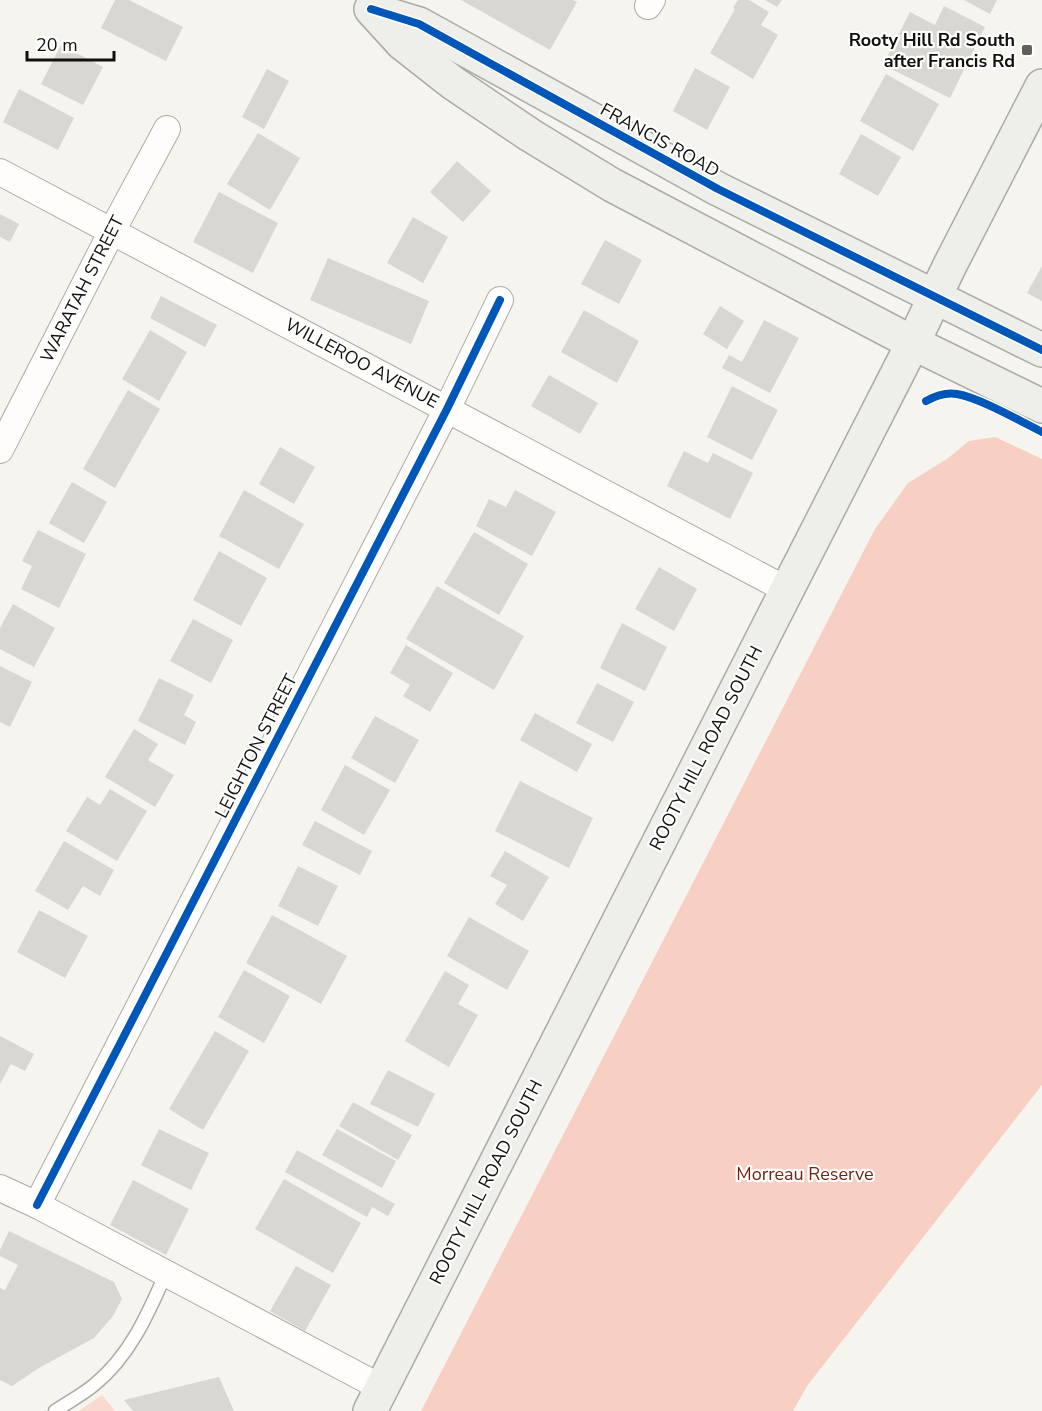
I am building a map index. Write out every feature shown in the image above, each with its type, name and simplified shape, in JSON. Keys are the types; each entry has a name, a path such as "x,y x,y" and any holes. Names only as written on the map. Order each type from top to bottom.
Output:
{"main road":[{"name":"FRANCIS ROAD","path":"363,5 419,24 718,189 1042,350"},
{"name":"FRANCIS ROAD","path":"363,5 402,43 453,83 530,135 612,185 914,344 1042,406"},
{"name":"ROOTY HILL ROAD SOUTH","path":"376,1399 914,344 950,267 1042,86"}],"street":[{"name":"WARATAH STREET","path":"0,450 167,129"},
{"name":"WILLEROO AVENUE","path":"0,172 787,590"},
{"name":"LEIGHTON STREET","path":"37,1205 447,409 500,300"},
{"path":"0,1188 166,1273 376,1399"}],"lane":[{"path":"55,1411 93,1385 127,1350 149,1312 166,1273"}],"shaded area":[{"path":"102,1395 115,1411 79,1411"}],"green space":[{"name":"Morreau Reserve","path":"995,437 1042,459 1042,1085 807,1386 793,1411 421,1411 875,529 908,483 947,459 969,441"}],"building":[{"path":"115,0 129,0 183,27 166,61 101,28"},
{"path":"461,0 573,0 577,2 550,50"},
{"path":"738,0 749,0 769,12 761,25 778,35 753,79 710,53"},
{"path":"765,0 782,0 777,7"},
{"path":"964,0 997,0 990,14"},
{"path":"944,6 985,27 950,98 883,65 910,12 935,25"},
{"path":"61,45 103,67 83,105 41,84"},
{"path":"695,68 730,87 707,130 673,111"},
{"path":"267,69 289,81 264,129 242,117"},
{"path":"886,74 939,104 913,151 860,121"},
{"path":"19,89 74,118 58,150 3,122"},
{"path":"258,133 300,158 270,210 227,184"},
{"path":"861,134 901,157 878,196 839,174"},
{"path":"457,161 491,191 463,222 430,192"},
{"path":"219,192 278,223 253,273 193,242"},
{"path":"0,214 19,224 10,242 0,237"},
{"path":"413,217 448,237 423,283 387,263"},
{"path":"605,240 642,260 619,304 581,284"},
{"path":"328,258 429,301 411,344 310,300"},
{"path":"1042,266 1042,301 1027,293"},
{"path":"161,296 217,325 205,347 150,318"},
{"path":"720,306 744,321 727,349 703,334"},
{"path":"584,310 639,341 617,383 561,352"},
{"path":"764,320 799,338 770,393 722,368 729,355 742,362"},
{"path":"150,330 187,352 159,401 122,379"},
{"path":"549,375 598,403 580,434 531,406"},
{"path":"732,386 778,410 752,460 707,437"},
{"path":"128,390 160,409 115,488 83,469"},
{"path":"280,447 315,467 294,504 259,484"},
{"path":"684,451 708,463 713,453 753,473 730,519 667,486"},
{"path":"72,482 107,502 84,543 49,523"},
{"path":"244,490 304,524 279,569 219,536"},
{"path":"515,490 556,512 532,556 476,526 489,499 506,507"},
{"path":"38,530 86,554 59,608 21,589 32,566 22,561"},
{"path":"474,532 528,564 499,615 444,583"},
{"path":"219,551 267,578 241,626 193,600"},
{"path":"659,567 697,589 674,631 635,609"},
{"path":"437,586 524,636 494,690 406,639"},
{"path":"13,604 55,628 34,667 0,649 0,628"},
{"path":"193,619 233,640 211,683 170,661"},
{"path":"622,623 667,647 645,691 600,668"},
{"path":"406,645 453,673 430,712 403,696 410,685 390,673"},
{"path":"0,666 32,682 10,727 0,722"},
{"path":"159,678 194,695 184,715 196,722 185,745 138,721"},
{"path":"597,683 634,702 613,742 576,723"},
{"path":"535,713 592,744 577,772 520,740"},
{"path":"375,716 419,740 395,783 351,758"},
{"path":"134,729 158,744 148,760 174,775 155,807 105,777"},
{"path":"345,765 390,790 364,835 321,810"},
{"path":"520,781 593,818 569,868 495,831"},
{"path":"110,789 147,811 117,861 66,831 87,797 100,805"},
{"path":"315,821 372,851 360,875 302,845"},
{"path":"64,841 114,870 100,896 83,886 68,910 35,891"},
{"path":"505,851 549,877 523,921 495,904 507,885 490,876"},
{"path":"298,866 338,886 318,926 278,906"},
{"path":"39,910 88,936 65,978 17,952"},
{"path":"272,915 347,956 321,1004 246,963"},
{"path":"469,917 529,951 507,990 447,956"},
{"path":"244,970 290,996 264,1043 218,1017"},
{"path":"445,971 469,985 458,1004 478,1015 449,1067 405,1041"},
{"path":"215,1031 249,1051 203,1130 169,1109"},
{"path":"0,1036 34,1054 25,1071 11,1064 0,1084"},
{"path":"388,1070 435,1094 418,1127 370,1104"},
{"path":"353,1102 412,1135 398,1160 339,1126"},
{"path":"159,1129 209,1153 191,1190 141,1165"},
{"path":"337,1129 396,1161 382,1188 322,1155"},
{"path":"297,1150 395,1204 388,1216 372,1207 367,1217 285,1172"},
{"path":"284,1179 361,1223 333,1273 255,1229"},
{"path":"133,1180 189,1209 166,1255 110,1225"},
{"path":"9,1231 114,1282 122,1299 113,1316 94,1338 39,1368 12,1386 0,1380 0,1288 5,1290 18,1265 0,1256 0,1250"},
{"path":"296,1266 331,1285 305,1331 270,1311"},
{"path":"219,1377 234,1411 133,1411 124,1400"}],"cycle path":[{"path":"371,9 419,24 718,189 1042,350"},
{"path":"37,1205 447,409 500,300"},
{"path":"926,401 949,394 966,396 1000,410 1042,432"}],"place":[{"name":"Rooty Hill Rd South after Francis Rd","path":"1027,50"}]}
